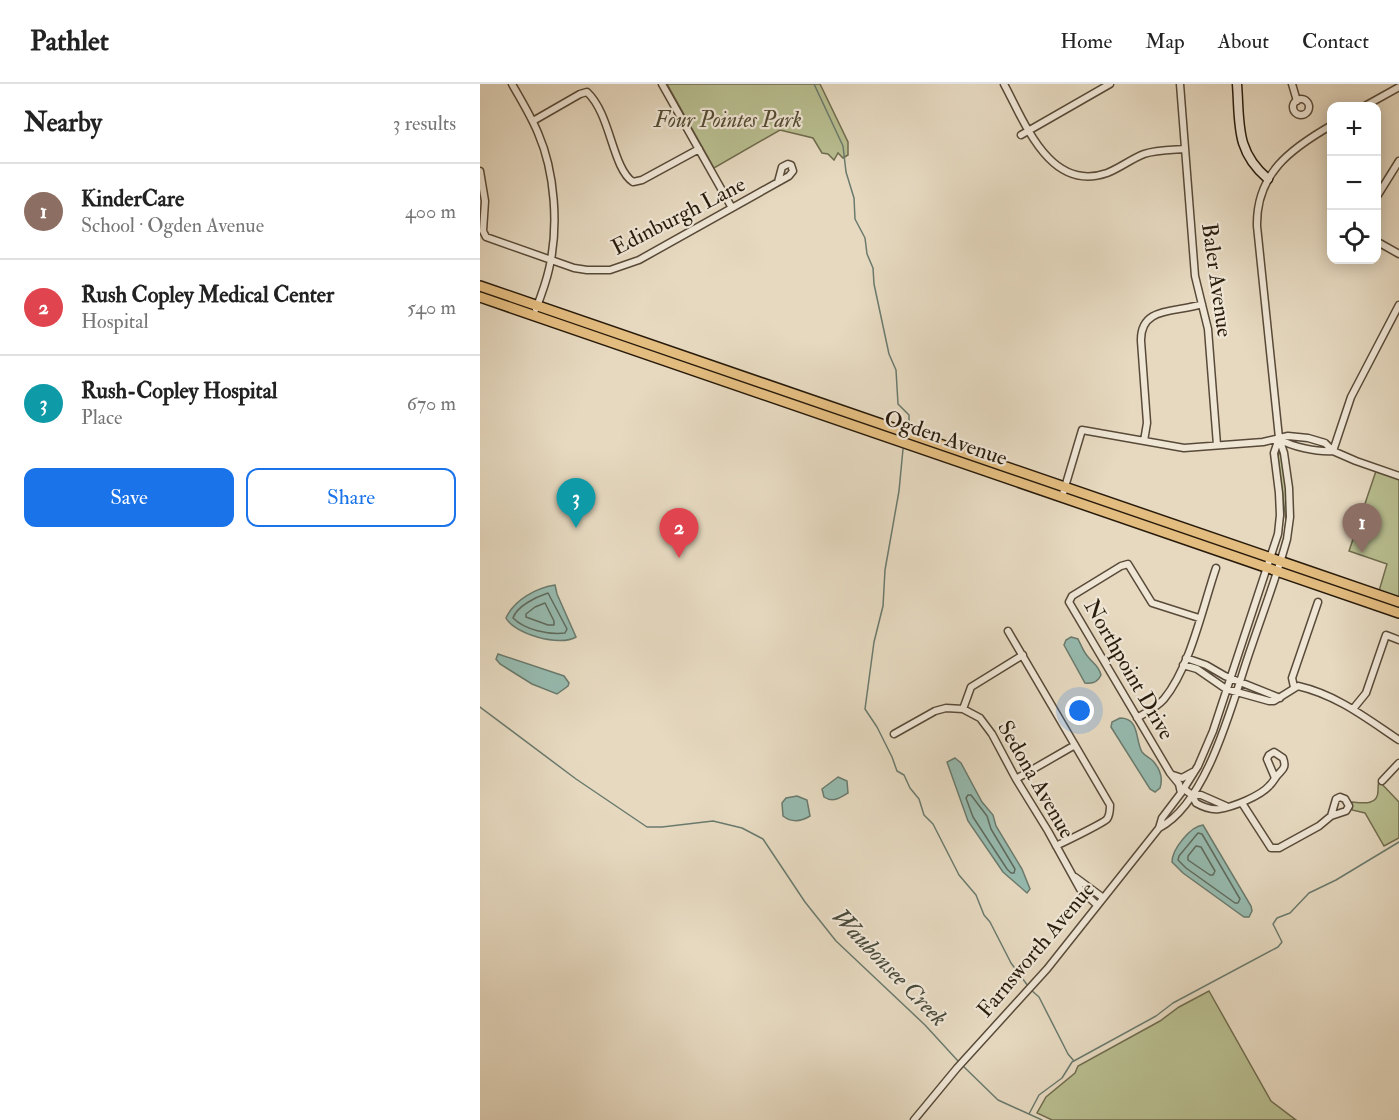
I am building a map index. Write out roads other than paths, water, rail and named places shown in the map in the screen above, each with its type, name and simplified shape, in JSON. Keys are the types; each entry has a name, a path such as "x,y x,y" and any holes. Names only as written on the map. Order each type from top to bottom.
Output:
{"main road":[{"name":"Ogden Avenue","path":"480,286 1063,492 1272,570 1399,613"},
{"name":"Ogden Avenue","path":"480,297 1399,602"}],"street":[{"path":"512,84 533,121 547,156 553,185 551,260 534,316"},
{"path":"662,84 732,208"},
{"path":"1004,84 1042,151 1056,166 1066,172 1085,176 1105,174 1143,154 1185,149"},
{"path":"1021,135 1110,84"},
{"name":"Baler Avenue","path":"1180,84 1195,276 1208,328 1217,445"},
{"path":"1236,84 1242,145 1249,160 1268,179"},
{"path":"1292,84 1297,100"},
{"path":"1372,102 1399,87"},
{"path":"533,121 587,92 609,129 623,171 633,182 642,180 699,149"},
{"path":"1272,570 1281,561 1287,539 1290,506 1284,453 1279,438 1257,226 1258,201 1268,179 1281,162 1296,148 1327,128"},
{"path":"1381,188 1399,161"},
{"name":"Edinburgh Lane","path":"480,171 485,201 484,235 489,239 587,270 620,267 639,260 778,182"},
{"path":"1381,243 1399,254"},
{"path":"1144,441 1147,423 1142,329 1149,319 1159,313 1202,304"},
{"path":"1333,451 1351,397 1399,305"},
{"path":"1063,492 1082,430 1184,448 1263,442 1279,438 1289,445 1322,452 1333,451 1399,474"},
{"path":"1272,570 1271,558 1280,524 1274,453 1279,438"},
{"name":"Northpoint Drive","path":"1182,791 1069,602 1072,596 1128,564 1152,603 1199,618"},
{"path":"1137,718 1166,697 1183,665 1216,568"},
{"name":"Farnsworth Avenue","path":"1159,828 1162,818 1195,771 1213,731 1230,678 1272,570"},
{"name":"Farnsworth Avenue","path":"914,1120 957,1068 1034,984 1159,828 1168,823 1192,795 1212,760 1236,692 1272,570"},
{"path":"1294,687 1292,678 1318,602"},
{"path":"1008,631 1110,805 1107,819 1056,846"},
{"path":"1353,709 1366,693 1386,635 1399,640"},
{"path":"894,734 935,711 946,708 963,709 971,687 1023,656"},
{"path":"1186,658 1206,664 1230,678 1274,693 1280,698"},
{"path":"1183,665 1197,669 1226,689 1269,701 1280,698 1298,686 1327,694 1399,740"},
{"name":"Sedona Avenue","path":"963,709 972,712 987,725 1064,863 1082,892 1096,904"},
{"path":"1016,779 1075,746"},
{"path":"1382,781 1399,763"},
{"name":"Northpoint Drive","path":"1170,773 1182,778 1195,771"},
{"path":"1182,791 1192,795 1201,795 1227,807 1242,803 1269,787 1275,778"},
{"path":"1242,803 1271,848 1279,848 1304,835 1331,816"},
{"name":"Sedona Avenue","path":"1074,877 1102,897"}],"water":[{"path":"555,585 576,637 569,640 549,640 527,634 506,618 520,600 540,589"},
{"path":"1071,637 1078,639 1086,654 1099,669 1101,675 1094,682 1085,683 1064,645"},
{"path":"498,654 564,676 569,683 568,686 557,694 532,684 500,664 496,659"},
{"path":"1120,718 1126,719 1134,726 1142,752 1153,761 1159,771 1161,785 1155,792 1150,789 1111,727 1112,722"},
{"path":"955,758 961,763 982,802 993,815 996,826 1022,869 1030,889 1027,893 1003,872 968,821 947,762"},
{"path":"838,777 847,781 848,793 833,800 827,799 822,789"},
{"path":"797,796 807,800 810,816 800,820 790,820 783,816 782,803 786,798"},
{"path":"1203,825 1251,906 1252,911 1249,917 1244,917 1183,873 1172,862 1175,851 1183,839 1193,829"}],"waterway":[{"path":"814,84 843,146 846,172 854,198 855,219 865,238 889,354 896,370 898,404 909,415 909,427"},
{"path":"903,449 899,491 885,570 883,606 874,642 865,709 877,727 897,771 904,775 910,788 919,799 924,815 933,824 959,875 976,895 984,915 1011,963 1028,986"},
{"name":"Waubonsee Creek","path":"480,707 576,779 647,827 713,821 742,828 763,839 805,902 836,941 925,1025 958,1061"},
{"path":"1029,1114 1039,1095 1062,1078 1072,1062 1156,1016 1173,1003 1278,947 1282,942 1273,924 1277,918 1290,913 1309,893 1336,880 1399,842"},
{"path":"1031,990 1039,997 1068,1054 1074,1061"},
{"name":"Waubonsee Creek","path":"962,1065 998,1100 1042,1120"}],"place":[{"name":"Rush-Copley Hospital","path":"576,528"},
{"name":"KinderCare","path":"1362,553"},
{"name":"Rush Copley Medical Center","path":"679,558"}],"park label":[{"name":"Four Pointes Park","path":"728,119"}]}
